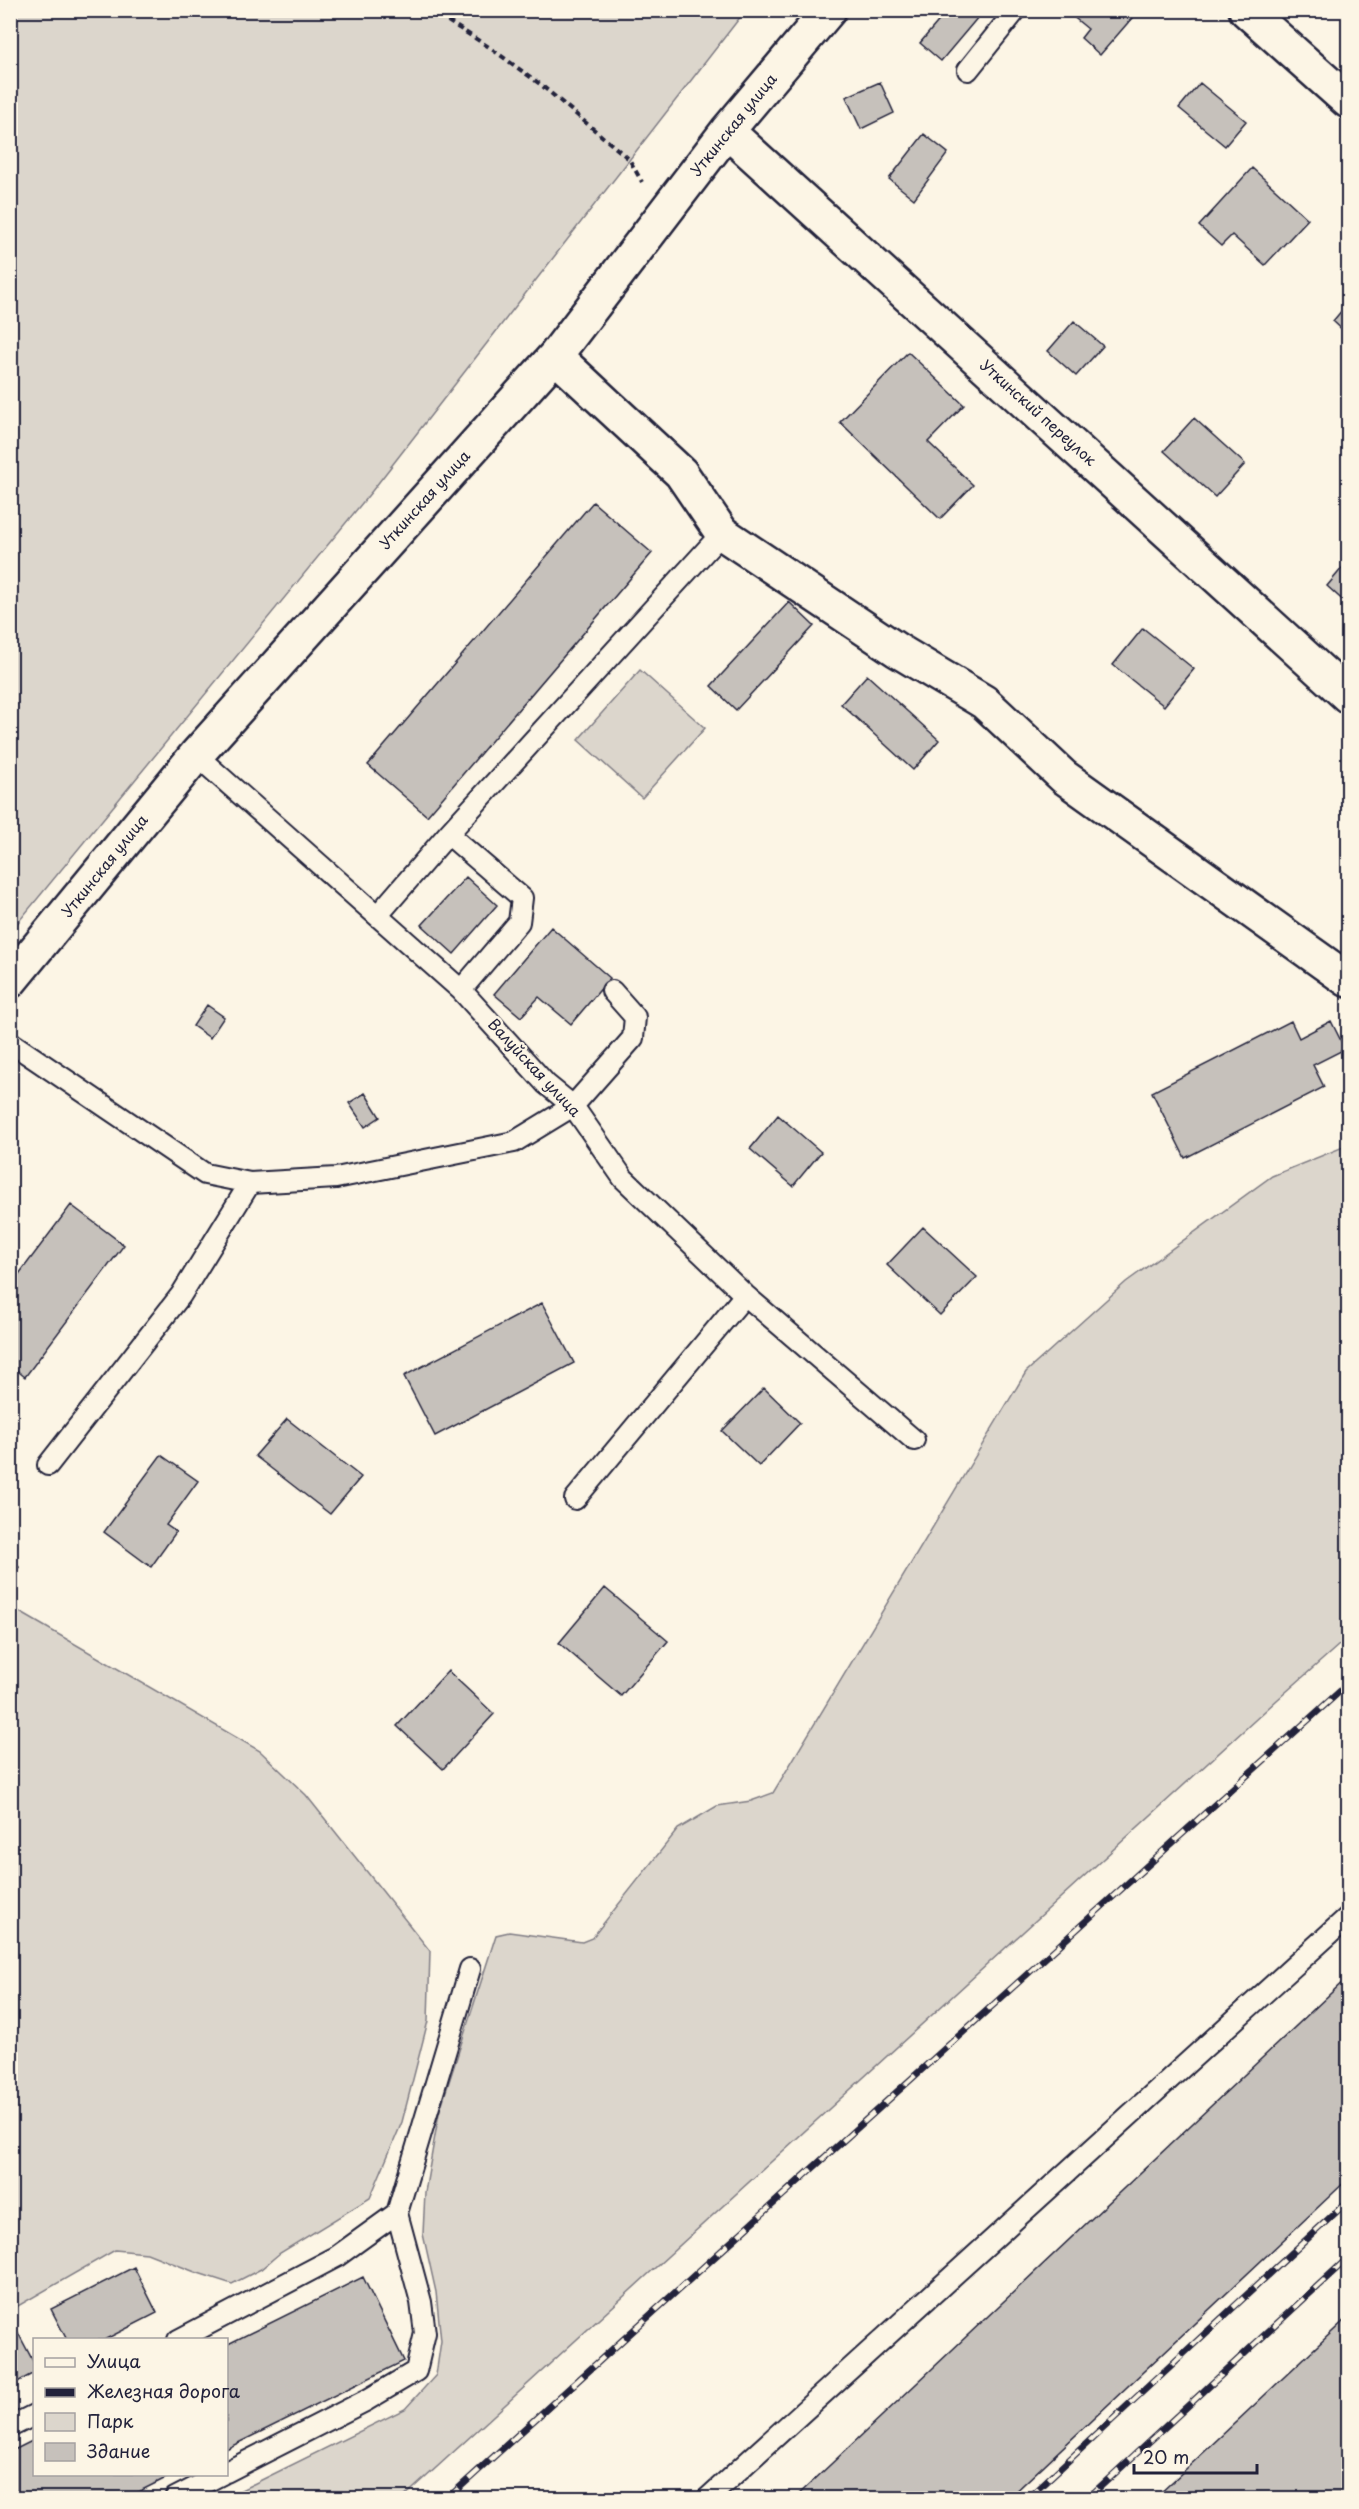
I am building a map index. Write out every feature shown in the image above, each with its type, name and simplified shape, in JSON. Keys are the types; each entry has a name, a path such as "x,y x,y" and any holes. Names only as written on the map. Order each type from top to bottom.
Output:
{"street":[{"name":"Уткинская улица","path":"10,981 196,755 555,356 727,131 829,10"},
{"path":"1246,10 1348,101"},
{"name":"Уткинский переулок","path":"727,131 1348,696"},
{"path":"555,356 681,473 722,533 897,650 984,702 1064,777 1348,980"}],"lane":[{"path":"968,70 1016,10"},
{"path":"378,915 448,834 722,533"},
{"name":"Валуйская улица","path":"196,755 461,990 546,1084 573,1106 623,1178 745,1295 914,1440"},
{"path":"448,834 522,898 519,922 461,990"},
{"path":"10,1042 205,1174 250,1183 336,1178 514,1142 573,1106 633,1038 635,1017 612,991"},
{"path":"48,1465 181,1295 250,1183"},
{"path":"575,1499 745,1295"},
{"path":"708,2499 1348,1917"},
{"path":"228,2471 368,2400 416,2371 425,2333 421,2301 397,2213 470,1969"},
{"path":"182,2338 336,2257 397,2213"},
{"path":"10,2427 33,2416"},
{"path":"175,2499 220,2476"}],"path":[{"path":"430,10 489,47 540,84 629,159 661,216"}],"green space":[{"path":"11,10 745,11 372,491 11,931"},
{"path":"640,670 705,728 642,798 578,740"},
{"path":"1348,1145 1348,1637 403,2498 225,2498 405,2409 436,2375 441,2341 436,2292 423,2234 425,2192 439,2113 496,1935 509,1932 582,1942 592,1938 678,1829 717,1806 751,1801 773,1793 1026,1372 1126,1282 1272,1176"},
{"path":"11,1607 260,1751 306,1795 430,1951 428,2021 402,2122 370,2198 280,2253 261,2269 232,2284 147,2253 115,2250 11,2310"}],"building":[{"path":"948,10 984,10 941,61 920,43"},
{"path":"1065,10 1139,10 1100,55 1081,38 1088,29"},
{"path":"880,82 894,113 861,129 846,97"},
{"path":"1200,83 1246,121 1225,146 1179,108"},
{"path":"924,134 948,153 914,199 889,179"},
{"path":"1252,168 1308,219 1265,265 1232,235 1221,246 1199,226"},
{"path":"1348,303 1348,335 1333,321"},
{"path":"1074,321 1103,346 1076,376 1048,351"},
{"path":"908,352 964,405 928,442 973,485 940,519 840,422"},
{"path":"1194,418 1245,464 1215,497 1164,451"},
{"path":"593,502 652,553 427,816 368,765"},
{"path":"1348,561 1348,605 1327,586"},
{"path":"789,602 814,626 736,710 711,686"},
{"path":"1143,628 1194,669 1164,706 1113,665"},
{"path":"867,675 939,740 913,770 841,704"},
{"path":"466,877 497,905 454,954 422,925"},
{"path":"551,927 610,978 571,1024 539,997 521,1017 494,994"},
{"path":"207,1005 224,1017 210,1038 193,1026"},
{"path":"1291,1021 1299,1038 1331,1021 1345,1049 1313,1065 1324,1087 1185,1158 1152,1092"},
{"path":"365,1093 380,1117 365,1127 349,1103"},
{"path":"778,1115 821,1152 793,1186 750,1149"},
{"path":"71,1205 124,1245 25,1377 10,1365 10,1286"},
{"path":"923,1227 977,1277 940,1315 887,1265"},
{"path":"542,1303 574,1363 435,1436 404,1376"},
{"path":"764,1388 800,1423 759,1466 722,1431"},
{"path":"287,1419 361,1477 330,1514 255,1456"},
{"path":"161,1455 198,1481 166,1525 176,1532 151,1567 104,1532"},
{"path":"10,1560 19,1567 10,1578"},
{"path":"605,1588 668,1641 621,1696 559,1643"},
{"path":"448,1671 494,1714 443,1769 397,1726"},
{"path":"1348,1977 1348,2179 1009,2498 795,2498"},
{"path":"134,2267 157,2313 108,2338 66,2338 51,2309"},
{"path":"363,2277 404,2361 228,2448 228,2344"},
{"path":"1348,2317 1348,2498 1155,2498"},
{"path":"15,2327 33,2361 33,2374 10,2386 10,2329"},
{"path":"33,2440 33,2476 170,2476 126,2498 10,2498 10,2452"}],"railway":[{"path":"448,2498 1348,1684"},
{"path":"1028,2498 1348,2201"},
{"path":"1088,2498 1348,2258"}]}
